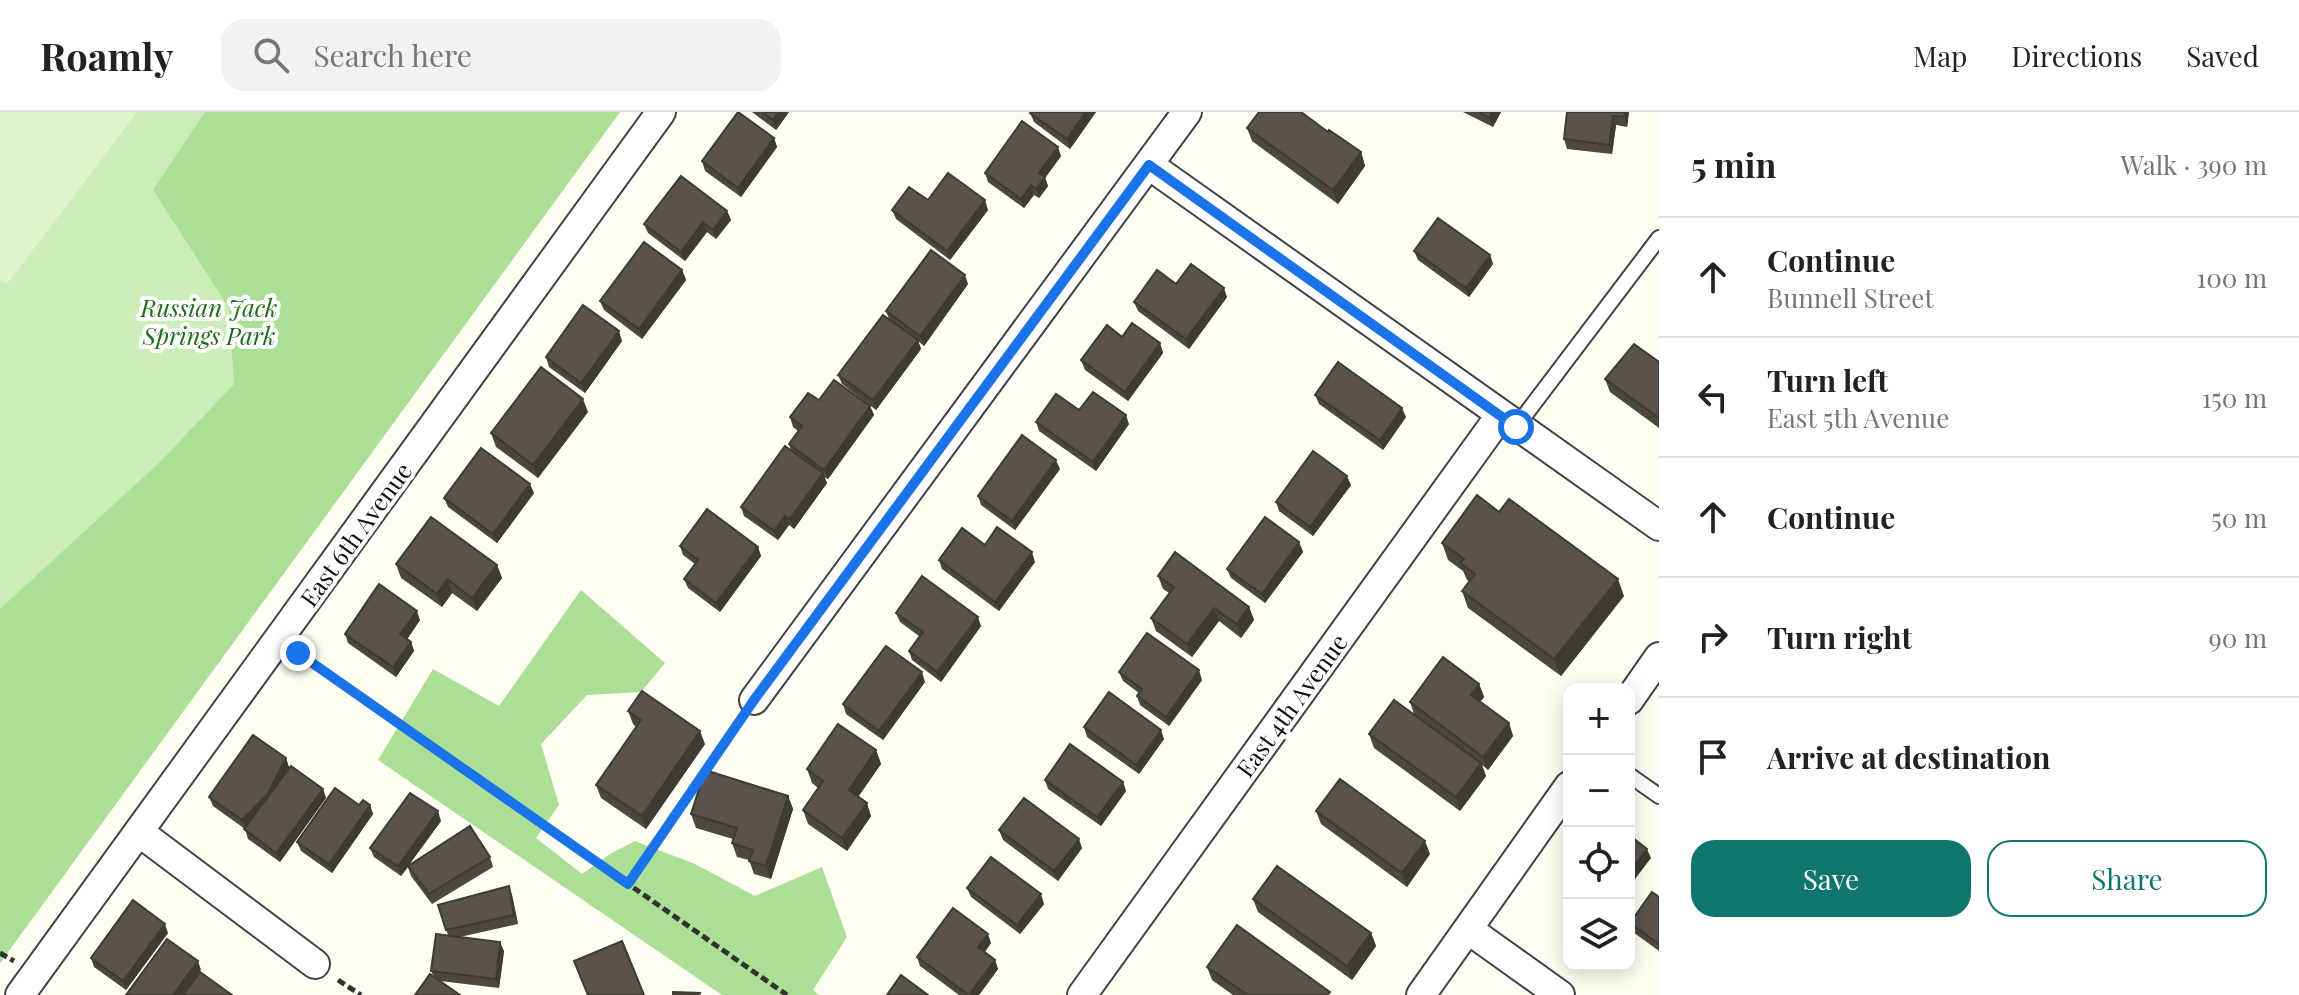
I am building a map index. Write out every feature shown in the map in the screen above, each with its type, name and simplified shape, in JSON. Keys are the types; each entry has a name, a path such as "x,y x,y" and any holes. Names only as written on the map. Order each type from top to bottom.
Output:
{"street":[{"name":"East 6th Avenue","path":"20,995 661,112"},
{"path":"754,700 1187,112"},
{"path":"1149,165 1659,526"},
{"name":"East 4th Avenue","path":"1082,995 1508,421"},
{"path":"1635,691 1659,657"},
{"path":"1421,995 1563,795"},
{"path":"139,832 315,964"},
{"path":"1469,930 1560,995"}],"lane":[{"path":"1508,421 1659,238"},
{"path":"1635,779 1659,796"}],"path":[{"path":"278,639 787,995"},
{"path":"628,884 754,700"}],"green space":[{"name":"Russian Jack Springs Park","path":"0,112 620,112 0,963"},
{"path":"0,112 137,112 7,284 0,278"},
{"name":"Russian Jack Springs Park","path":"205,112 620,112 0,963 0,609 160,462 234,384 229,308 153,190"},
{"path":"581,590 665,663 641,692 587,695 541,744 559,805 536,838 582,874 635,841 695,864 755,896 822,867 847,937 813,990 819,995 722,995 378,760 433,669 499,706"}],"building":[{"path":"738,112 774,138 738,188 702,161"},
{"path":"762,112 779,112 773,120"},
{"path":"1031,112 1086,112 1067,139"},
{"path":"1259,112 1301,112 1361,152 1333,190 1247,128"},
{"path":"1478,112 1492,112 1489,118"},
{"path":"1567,112 1625,112 1624,117 1613,116 1609,145 1564,139"},
{"path":"1022,121 1058,147 1039,173 1045,177 1036,189 1031,185 1021,199 985,173"},
{"path":"948,173 985,200 947,251 892,210 909,187 928,200"},
{"path":"681,176 727,211 713,230 703,222 681,252 644,224"},
{"path":"1438,218 1490,255 1466,288 1414,251"},
{"path":"644,242 682,270 639,329 600,301"},
{"path":"931,250 965,275 920,336 886,311"},
{"path":"1191,264 1224,288 1186,339 1134,302 1157,270 1176,284"},
{"path":"583,305 619,331 581,383 546,357"},
{"path":"883,315 918,340 873,400 838,375"},
{"path":"1132,323 1160,343 1125,392 1081,360 1107,325 1122,337"},
{"path":"1634,344 1659,362 1659,418 1605,379"},
{"path":"1338,362 1402,408 1380,440 1315,395"},
{"path":"541,367 583,399 533,465 491,433"},
{"path":"834,380 870,406 824,470 789,444 802,426 790,417 808,393 819,400"},
{"path":"1093,392 1126,415 1093,462 1036,422 1056,394 1079,410"},
{"path":"1022,435 1056,460 1012,521 978,496"},
{"path":"785,446 823,473 790,519 785,516 774,531 741,507"},
{"path":"481,448 530,484 493,534 444,498"},
{"path":"1313,451 1347,476 1310,527 1276,502"},
{"path":"1477,495 1499,512 1509,499 1618,579 1554,659 1462,591 1475,574 1460,563 1464,559 1442,543"},
{"path":"707,509 758,547 716,603 684,579 698,560 680,546"},
{"path":"431,517 497,565 472,598 447,579 437,594 396,564"},
{"path":"1265,517 1299,542 1262,594 1227,569"},
{"path":"997,527 1032,552 995,602 939,560 962,528 985,545"},
{"path":"1175,552 1249,607 1237,624 1214,608 1187,644 1151,618 1174,587 1158,576"},
{"path":"922,576 978,617 937,672 909,651 923,632 896,613"},
{"path":"379,584 417,611 400,634 411,642 393,667 345,634"},
{"path":"1147,633 1199,670 1166,717 1137,696 1142,689 1119,672"},
{"path":"886,646 922,672 879,731 843,704"},
{"path":"1443,657 1479,684 1471,695 1509,723 1483,757 1410,702"},
{"path":"642,691 700,731 642,816 596,785 641,720 628,711"},
{"path":"1109,692 1161,730 1136,765 1084,727"},
{"path":"1394,700 1481,763 1456,797 1369,734"},
{"path":"838,724 876,750 849,790 867,803 842,838 803,810 823,781 807,769"},
{"path":"253,735 286,758 267,795 242,820 209,797"},
{"path":"1070,744 1123,782 1097,817 1045,780"},
{"path":"291,766 323,789 276,853 244,829"},
{"path":"705,770 788,796 766,866 749,861 753,850 732,843 737,828 691,814"},
{"path":"1340,779 1425,841 1402,873 1316,811"},
{"path":"335,788 359,805 363,800 370,805 329,864 297,842"},
{"path":"410,793 438,811 398,866 370,848"},
{"path":"1024,798 1079,839 1054,871 999,830"},
{"path":"470,826 490,857 429,894 408,866"},
{"path":"1635,840 1647,849 1635,865"},
{"path":"991,857 1041,894 1017,925 967,888"},
{"path":"1277,866 1371,933 1347,966 1253,899"},
{"path":"509,886 514,915 446,930 438,905"},
{"path":"1652,892 1659,897 1659,944 1635,927 1635,916"},
{"path":"133,900 165,924 123,981 91,958"},
{"path":"953,908 988,934 978,947 995,960 969,995 917,957"},
{"path":"1237,925 1330,992 1327,995 1248,995 1207,967"},
{"path":"436,934 500,942 496,979 431,971"},
{"path":"167,939 198,961 173,995 126,995"},
{"path":"622,941 644,995 588,995 574,961"},
{"path":"200,972 232,995 183,995"},
{"path":"430,974 460,995 415,995"},
{"path":"901,975 928,995 887,995"},
{"path":"673,992 700,993 673,995"}],"route":[{"path":"298,653 628,884 754,700 1149,165 1516,427"}]}
